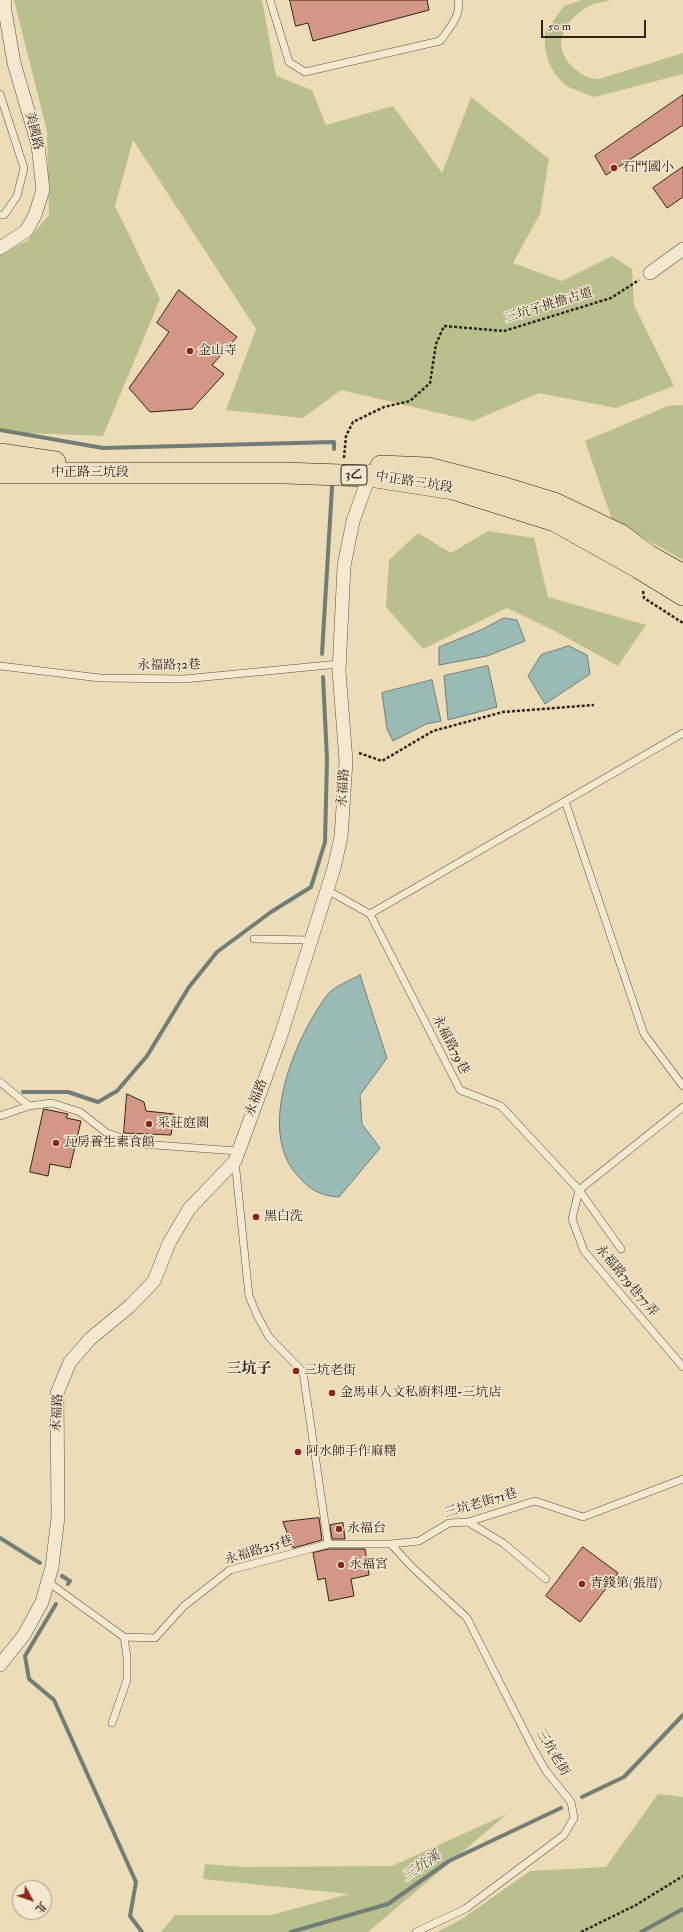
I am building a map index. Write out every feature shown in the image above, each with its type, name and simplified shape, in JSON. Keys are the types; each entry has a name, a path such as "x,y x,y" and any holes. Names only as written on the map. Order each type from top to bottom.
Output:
{"main road":[{"name":"中正路三坑段","path":"0,454 55,462 146,460 309,460 344,462 371,471 453,489 555,521 639,568 683,595"},
{"name":"中正路三坑段","path":"0,473 284,473 428,468 505,488 554,503 621,535 648,555 683,575"}],"street":[{"name":"美國路","path":"0,248 26,231 35,215 42,190 38,145 14,63 4,5 5,0"},
{"path":"650,273 683,248"},
{"name":"永福路","path":"0,1665 24,1635 42,1602 52,1567 58,1517 56,1393 70,1362 90,1339 130,1306 154,1281 169,1243 189,1210 236,1156 280,1038 334,868 341,837 346,761 339,664 344,566 353,521 371,471"}],"lane":[{"path":"270,0 289,62 305,72 440,41 454,21 459,4 458,0"},
{"path":"0,94 24,168 17,196 4,215 0,215"},
{"name":"永福路32巷","path":"0,666 100,678 184,679 339,664"},
{"path":"327,890 370,914 683,733"},
{"path":"565,802 644,1034 683,1086"},
{"name":"永福路79巷","path":"370,914 460,1090 500,1106 579,1190 621,1249"},
{"path":"254,939 311,940"},
{"path":"0,1082 28,1106"},
{"path":"0,1116 28,1106 52,1102 80,1112 107,1133 141,1144 236,1156 250,1296 257,1315 269,1337 303,1372 328,1544"},
{"path":"579,1190 683,1107"},
{"name":"永福路79巷77弄","path":"579,1190 572,1218 584,1251 683,1367"},
{"name":"三坑老街71巷","path":"328,1544 391,1544 419,1541 448,1523 468,1522 535,1501 583,1517 683,1479"},
{"path":"468,1522 503,1544 546,1579"},
{"name":"永福路255巷","path":"124,1637 155,1638 184,1606 230,1570 328,1544"},
{"name":"三坑老街","path":"391,1544 411,1566 467,1618 546,1771 571,1802 574,1818 564,1835 465,1908 416,1932"},
{"path":"48,1582 124,1637 127,1657 127,1680 112,1723"}],"path":[{"name":"三坑子挑擔古道","path":"344,462 346,436 353,422 384,407 410,402 430,384 436,344 444,326 504,331 611,298 650,273"},
{"path":"345,749 382,761 433,731 503,712 594,705"},
{"path":"581,1932 636,1905 683,1876"}],"green space":[{"path":"14,0 262,0 276,76 312,90 326,125 393,106 442,173 471,97 549,159 540,214 513,263 562,281 612,256 632,269 634,305 674,386 616,408 539,393 473,421 341,390 303,418 226,410 256,329 133,140 115,206 160,299 103,436 0,432 0,255 27,241 49,215 47,131"},
{"path":"582,0 610,0 591,5 580,12 573,18 563,34 561,43 562,51 566,60 580,73 588,77 599,79 683,53 683,74 594,97 566,86 555,74 549,63 545,49 545,32 564,6"},
{"path":"683,405 683,560 612,520 585,441 668,406"},
{"path":"488,531 534,538 548,597 646,625 618,666 551,629 507,608 423,649 386,607 389,560 418,533 451,553"},
{"path":"658,1794 683,1797 683,1932 437,1932 462,1919 530,1871 606,1867"},
{"path":"507,1814 368,1932 161,1932 175,1915 271,1915 349,1894 203,1879 205,1864 243,1867 392,1866"}],"water":[{"path":"504,618 517,620 525,641 487,656 439,665 439,647 481,630"},
{"path":"569,646 587,655 590,674 545,704 528,676 541,655"},
{"path":"488,666 497,707 448,720 444,676"},
{"path":"432,680 441,721 426,724 393,741 387,729 382,693"},
{"path":"360,975 387,1058 360,1095 362,1124 380,1148 339,1197 321,1194 312,1189 298,1176 286,1157 280,1134 280,1109 285,1084 293,1058 316,1012 331,991"}],"building":[{"path":"290,0 427,0 429,10 313,41 308,23 296,26"},
{"path":"683,95 683,125 606,175 595,156"},
{"path":"683,167 683,197 667,208 653,188"},
{"name":"金山寺","path":"179,290 237,337 212,365 224,374 192,409 150,412 129,388 169,332 157,323"},
{"name":"采莊庭園","path":"127,1094 144,1102 146,1111 174,1114 171,1135 124,1133"},
{"name":"瓦房養生素食館","path":"44,1109 68,1114 66,1118 81,1121 70,1168 50,1164 48,1176 30,1172"},
{"path":"319,1518 322,1540 293,1548 283,1522"},
{"path":"343,1523 345,1539 332,1539 330,1525"},
{"name":"青錢第(張厝)","path":"583,1547 618,1573 580,1622 546,1596"},
{"name":"永福宮","path":"329,1549 365,1549 369,1575 351,1579 354,1596 329,1601 325,1578 318,1580 313,1553"}],"waterway":[{"path":"0,430 103,448 334,442 334,449"},
{"path":"322,654 332,487"},
{"path":"23,1092 68,1092 98,1102 117,1091 147,1056 189,987 217,952 271,912 311,887 325,842 327,759 323,677"},
{"path":"0,1538 40,1563"},
{"path":"62,1576 70,1581 68,1584"},
{"path":"56,1604 25,1656 29,1679 54,1700 136,1882 130,1916 142,1932"},
{"name":"三坑溪","path":"582,1797 624,1777 683,1715"},
{"name":"三坑溪","path":"291,1932 388,1904 449,1861 561,1808"},
{"path":"641,1932 683,1909"}],"place":[{"name":"石門國小","path":"614,168"},
{"name":"金山寺","path":"190,351"},
{"name":"采莊庭園","path":"149,1124"},
{"name":"瓦房養生素食館","path":"56,1143"},
{"name":"黑白洗","path":"256,1217"},
{"name":"三坑老街","path":"296,1371"},
{"name":"金馬車人文私廚料理-三坑店","path":"332,1393"},
{"name":"阿水師手作麻糬","path":"298,1452"},
{"name":"永福台","path":"339,1529"},
{"name":"永福宮","path":"341,1565"},
{"name":"青錢第(張厝)","path":"582,1584"}],"district":[{"name":"三坑子","path":"249,1370"}]}
